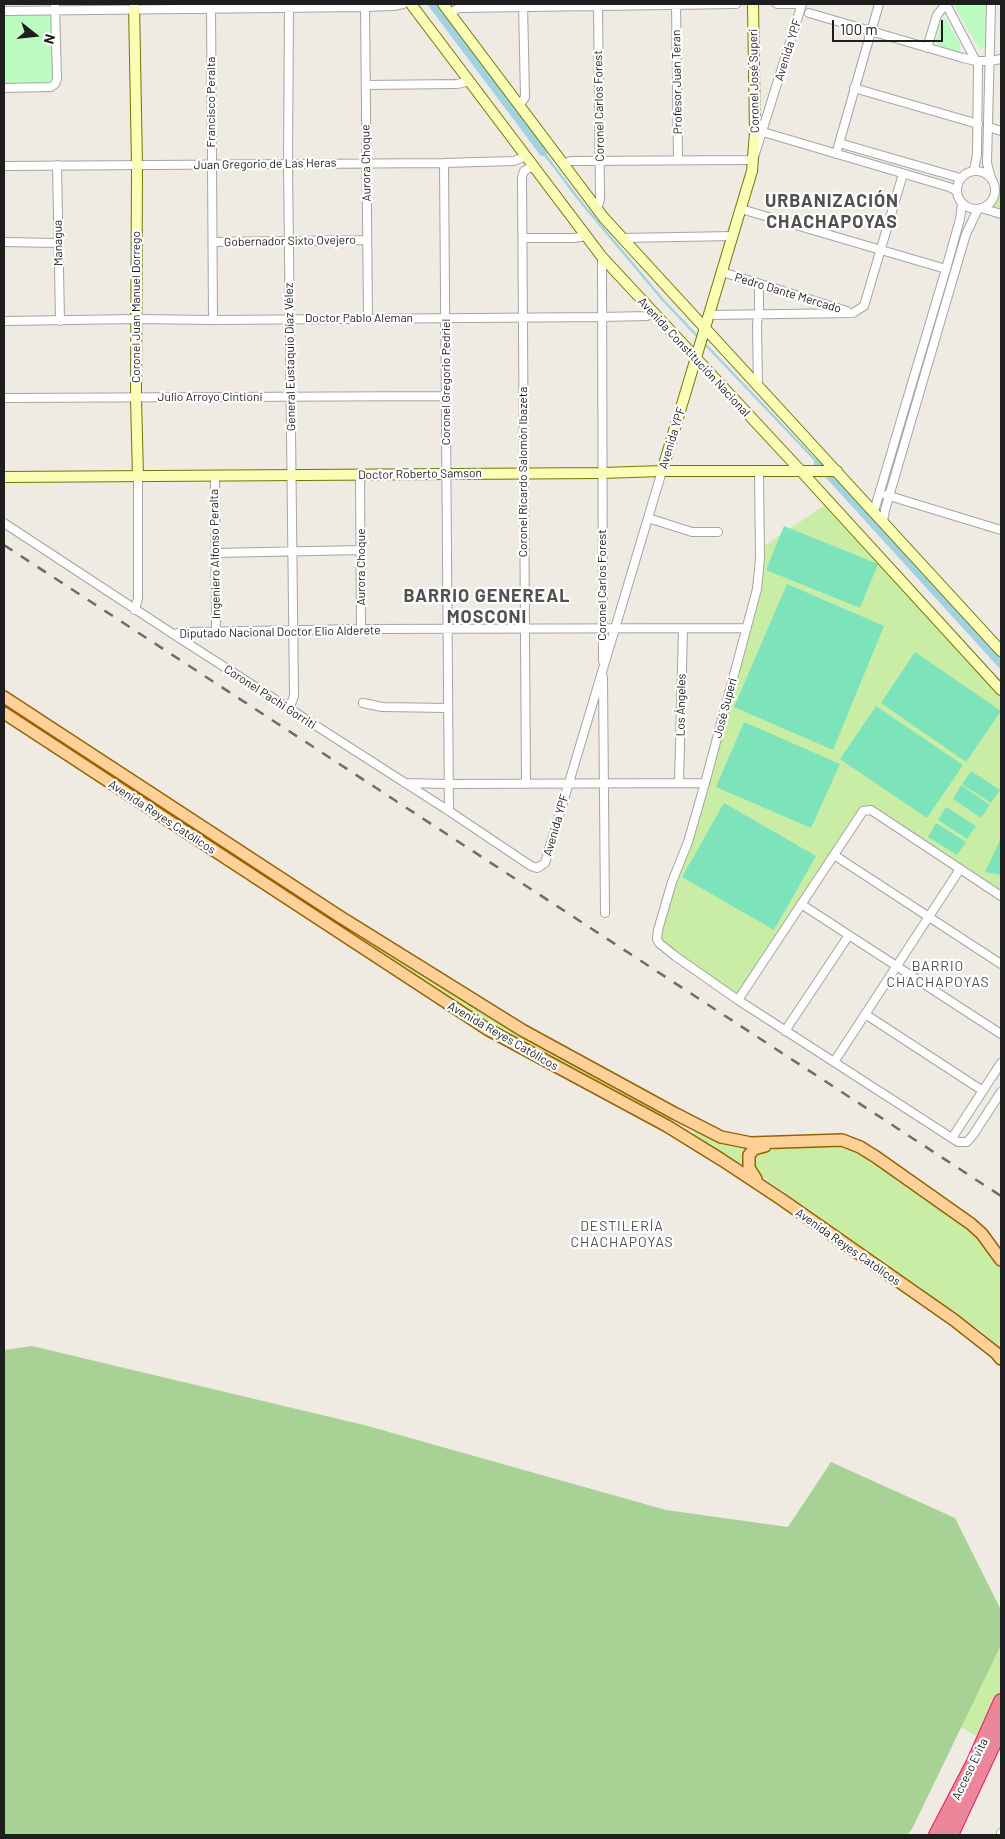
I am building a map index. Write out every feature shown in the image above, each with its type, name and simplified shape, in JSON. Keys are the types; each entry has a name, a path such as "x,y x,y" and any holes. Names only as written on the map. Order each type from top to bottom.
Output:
{"highway":[{"name":"Acceso Evita","path":"936,1835 973,1764 1001,1701"},
{"name":"Acceso Evita","path":"951,1835 1001,1730"}],"main road":[{"name":"Avenida Reyes Católicos","path":"4,697 331,911 522,1030 721,1138 751,1143 842,1140 860,1147 970,1224 982,1234 1001,1260"},
{"name":"Avenida Reyes Católicos","path":"4,712 486,1029 668,1126 781,1199 954,1320 996,1352 1001,1359"},
{"path":"781,1199 753,1176 748,1168 749,1155 757,1147 809,1141"},
{"path":"954,1320 1001,1352"}],"street":[{"path":"4,11 55,7 365,7 403,4"},
{"name":"Avenida Constitución Nacional","path":"411,4 602,257 1001,690"},
{"path":"443,4 564,162 597,209 622,238 704,332 837,471 1001,651"},
{"path":"450,13 459,8 523,5 736,4"},
{"name":"Coronel José Superí","path":"753,4 754,158"},
{"path":"777,4 802,5"},
{"path":"836,154 879,4"},
{"path":"927,48 937,15 946,4 976,61 978,71 977,156 974,170"},
{"path":"883,522 966,234 980,209 991,202 994,196 993,181 987,163 991,4"},
{"path":"520,105 525,96 523,5"},
{"name":"Coronel Carlos Forest","path":"597,209 600,199 598,5"},
{"name":"Profesor Juan Teran","path":"676,5 678,160"},
{"name":"Avenida YPF","path":"538,868 545,863 710,314 754,158 802,5"},
{"name":"Francisco Peralta","path":"211,6 213,320"},
{"name":"General Eustaquio Díaz Vélez","path":"289,6 288,242 294,696 289,709"},
{"path":"4,88 50,87 55,84 57,79 55,7"},
{"name":"Coronel Juan Manuel Dorrego","path":"134,7 137,165 136,398 138,476 138,598 135,610"},
{"name":"Aurora Choque","path":"365,7 368,318"},
{"path":"808,13 976,61 1001,59"},
{"path":"366,85 457,84 470,81"},
{"path":"854,88 978,124"},
{"path":"989,128 1001,131"},
{"path":"763,132 957,191"},
{"path":"839,143 960,178"},
{"name":"Juan Gregorio de Las Heras","path":"4,166 444,163 514,161 526,156"},
{"path":"564,162 600,160 749,160 754,158"},
{"name":"Coronel Gregorio Pedriel","path":"444,163 449,811"},
{"name":"Managua","path":"57,165 60,320"},
{"name":"Coronel Ricardo Salomón Ibazeta","path":"526,784 522,174 533,166"},
{"path":"1001,192 987,174 974,170 960,178 956,187 962,204 972,209 1001,214"},
{"path":"710,314 853,313 864,306 903,174"},
{"path":"874,511 946,269 960,219 962,204"},
{"path":"741,209 946,269"},
{"path":"523,238 574,238 586,236"},
{"path":"622,238 733,236"},
{"name":"Gobernador Sixto Ovejero","path":"213,242 367,240"},
{"path":"4,242 57,242"},
{"name":"Coronel Carlos Forest","path":"602,257 602,629 605,913"},
{"name":"Pedro Dante Mercado","path":"722,272 853,313"},
{"path":"758,387 759,284"},
{"name":"Doctor Pablo Aleman","path":"4,321 601,317 647,316 653,312"},
{"path":"914,376 923,379"},
{"name":"Julio Arroyo Cintioni","path":"4,398 446,396"},
{"name":"José Superí","path":"738,1000 675,956 659,943 657,939 670,890 688,842 705,783 747,628 759,576 759,471"},
{"name":"Doctor Roberto Samson","path":"4,477 837,471"},
{"name":"Aurora Choque","path":"360,474 361,629"},
{"name":"Ingeniero Alfonso Peralta","path":"215,476 216,631"},
{"path":"879,493 1001,530"},
{"path":"648,518 692,532 718,532"},
{"name":"Coronel Pachi Gorriti","path":"4,523 531,866 538,868"},
{"path":"215,554 361,550"},
{"name":"Diputado Nacional Doctor Elio Alderete","path":"173,634 216,631 361,629 747,628"},
{"name":"Los Ángeles","path":"680,782 683,629"},
{"path":"363,704 382,707 448,708"},
{"path":"404,783 705,783"},
{"path":"1001,896 868,810 860,812 834,855 738,1000 958,1142 967,1142 1001,1092"},
{"path":"834,855 1001,964"},
{"path":"834,1062 960,869"},
{"path":"801,904 1001,1034"},
{"path":"786,1031 849,935"},
{"path":"865,1014 983,1091"},
{"path":"952,1138 1001,1063"}],"green space":[{"path":"953,4 986,4 985,48 980,50"},
{"path":"4,15 53,15 52,83 4,83"},
{"path":"946,19 961,46 958,52 939,46 936,41 941,20"},
{"path":"996,187 1001,192 1001,214 981,208 991,202"},
{"path":"829,502 1001,694 1001,896 868,810 738,1000 657,939 756,593 760,549"},
{"path":"784,526 878,564 860,608 766,570"},
{"path":"787,584 884,626 833,750 734,707"},
{"path":"915,652 1001,711 966,762 881,703"},
{"path":"4,702 192,826 190,829 4,707"},
{"path":"876,706 963,765 927,818 840,759"},
{"path":"744,722 840,764 811,828 716,787"},
{"path":"971,771 1000,790 991,803 962,784"},
{"path":"961,785 990,805 981,818 953,799"},
{"path":"724,803 816,856 774,930 682,877"},
{"path":"946,807 976,826 967,839 938,820"},
{"path":"936,823 966,842 957,855 928,837"},
{"path":"207,835 340,921 337,925 204,839"},
{"path":"1001,838 1001,875 985,872"},
{"path":"360,933 478,1010 675,1119 673,1123 490,1023 357,938"},
{"path":"695,1131 724,1143 748,1148 746,1167 693,1136"},
{"path":"831,1145 866,1156 966,1227 989,1249 1001,1268 1001,1349 980,1330 957,1318 792,1201 786,1193 758,1174 750,1161 760,1149"},
{"path":"32,1346 364,1425 666,1510 788,1527 831,1462 955,1518 1001,1610 1001,1645 912,1829 907,1835 4,1835 4,1350"},
{"path":"1001,1644 1001,1752 961,1727"}],"waterway":[{"path":"432,4 543,152"},
{"path":"543,152 580,201 663,300 698,337"},
{"path":"704,343 818,463"},
{"path":"818,463 1001,664"}],"railway":[{"path":"4,545 1001,1196"}],"district":[{"name":"URBANIZACIÓN CHACHAPOYAS","path":"832,211"},
{"name":"BARRIO GENEREAL MOSCONI","path":"487,606"},
{"name":"BARRIO CHACHAPOYAS","path":"938,974"},
{"name":"DESTILERÍA CHACHAPOYAS","path":"622,1234"}]}
